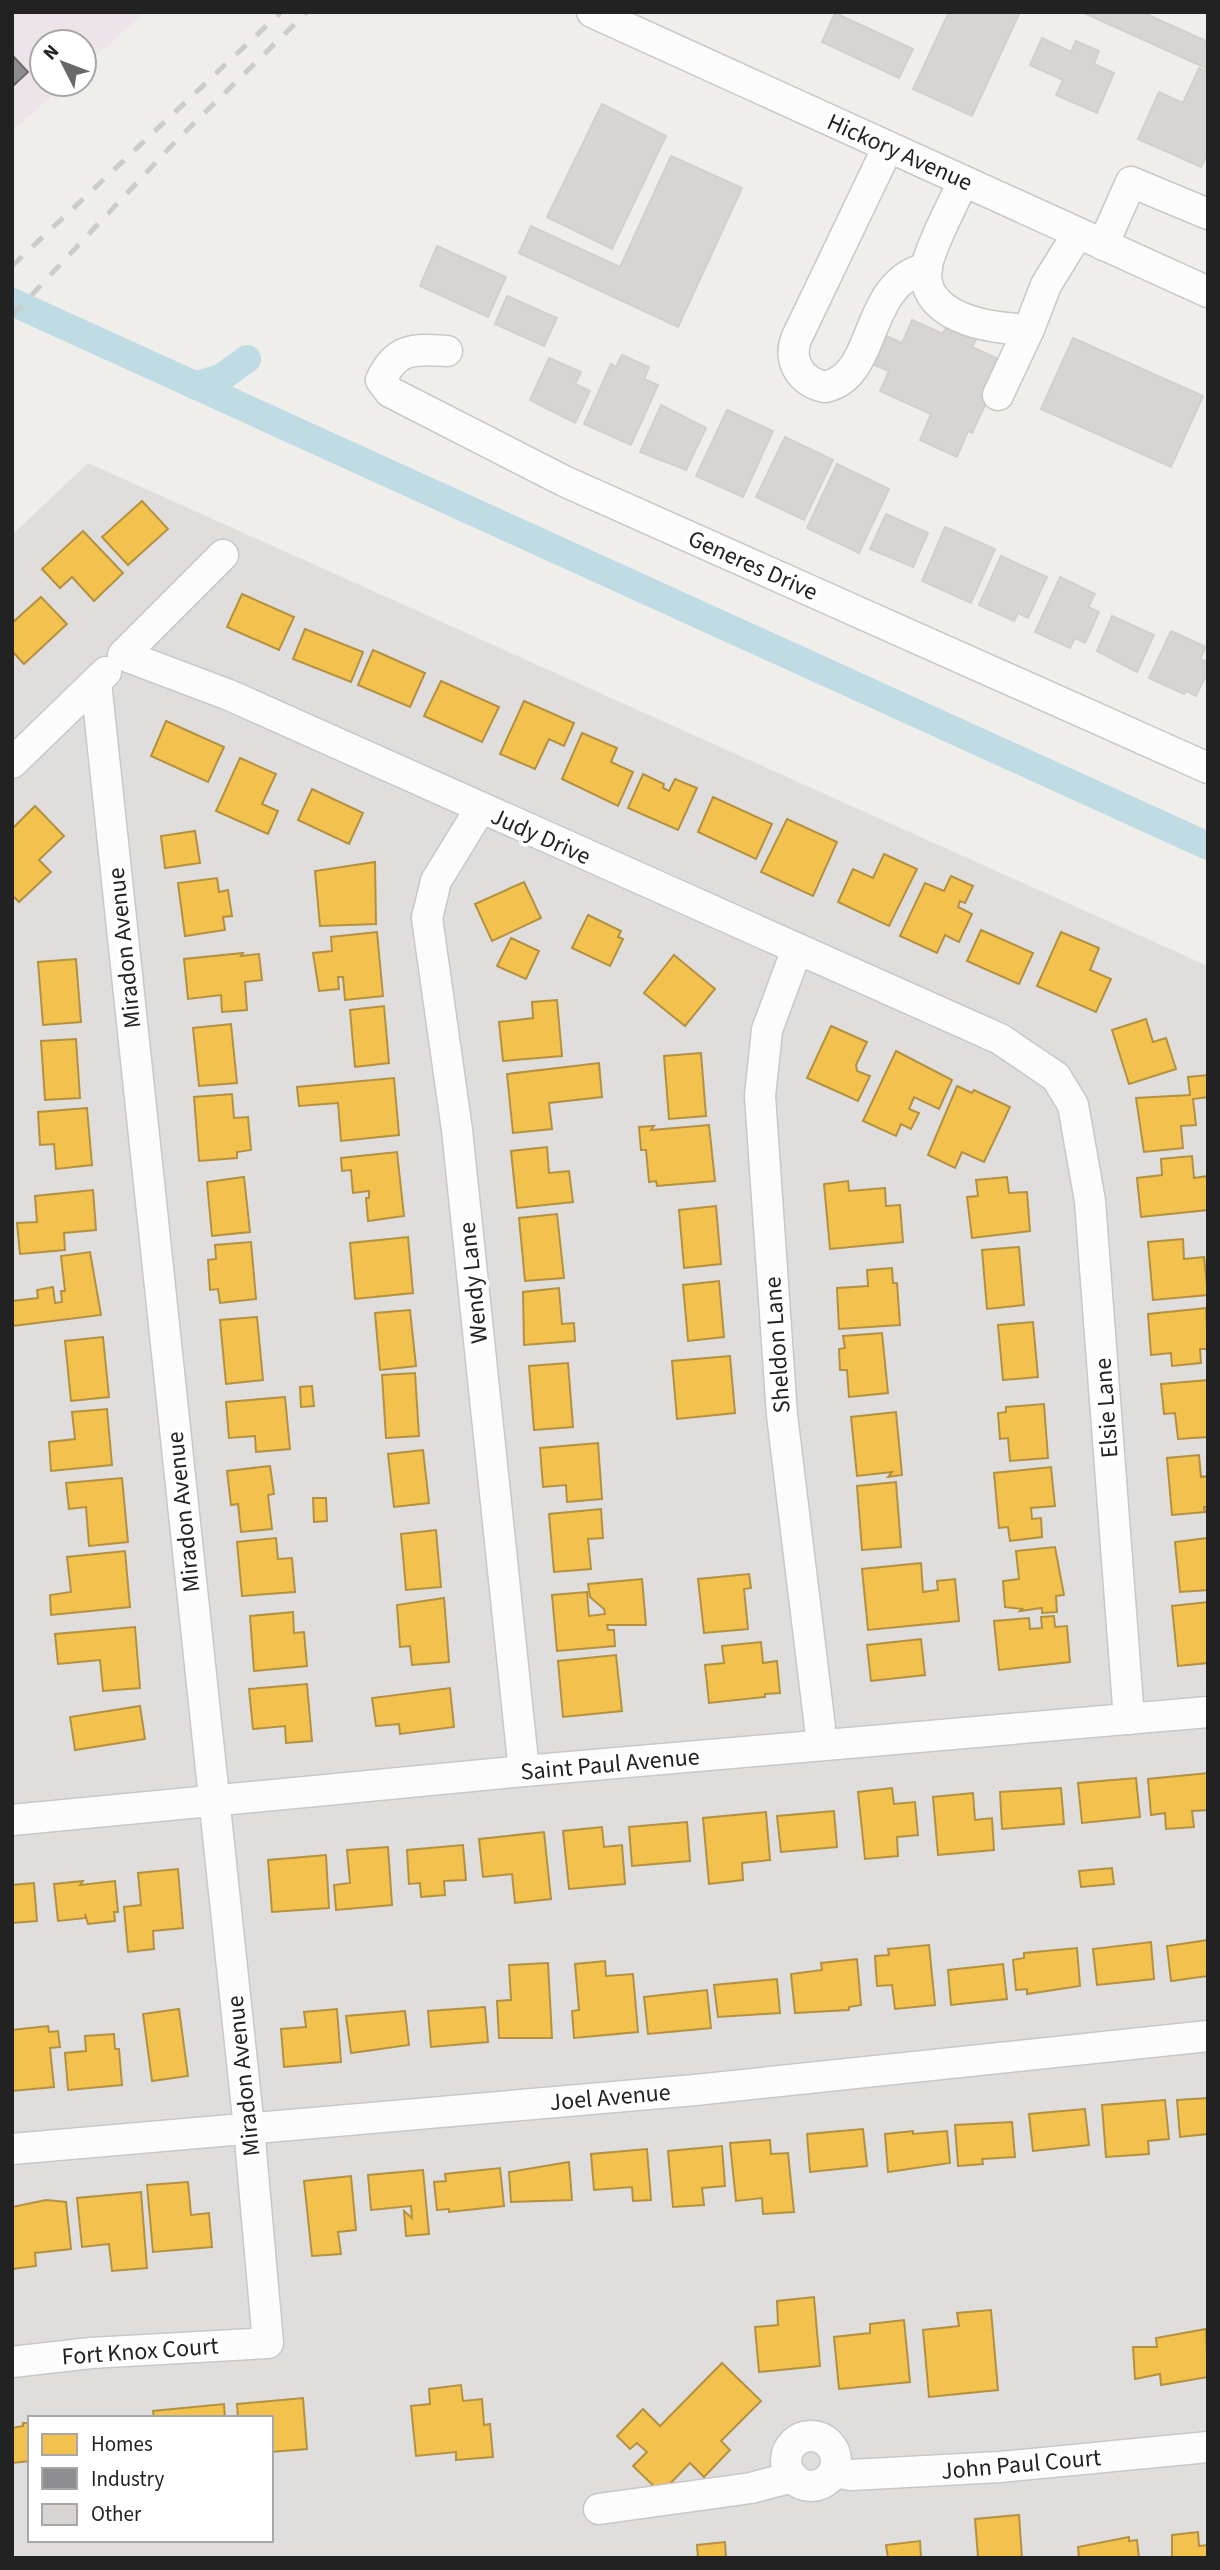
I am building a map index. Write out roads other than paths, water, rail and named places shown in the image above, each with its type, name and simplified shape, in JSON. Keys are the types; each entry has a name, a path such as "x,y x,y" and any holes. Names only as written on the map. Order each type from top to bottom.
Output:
{"street":[{"name":"Hickory Avenue","path":"592,12 1208,292"},
{"path":"888,147 796,338 794,361 803,377 825,387 840,383 855,365 894,285 907,275 927,268"},
{"path":"963,181 927,268 926,276 935,297 950,312 992,328 1029,329"},
{"path":"998,396 1046,285 1091,239 1131,182 1208,214"},
{"name":"Generes Drive","path":"447,351 413,349 388,363 381,380 390,393 564,481 1208,768"},
{"path":"12,763 223,555"},
{"name":"Judy Drive","path":"123,655 229,695 1000,1039 1056,1077 1069,1101"},
{"name":"Miradon Avenue","path":"96,682 249,2128 268,2343"},
{"name":"Wendy Lane","path":"480,808 436,881 427,918 457,1130 524,1771"},
{"name":"Sheldon Lane","path":"797,949 767,1030 760,1096 782,1415 822,1744"},
{"name":"Elsie Lane","path":"1069,1101 1073,1105 1090,1201 1129,1719"},
{"name":"Saint Paul Avenue","path":"12,1820 822,1744 1208,1712"},
{"name":"Joel Avenue","path":"12,2149 695,2090 1208,2036"},
{"name":"Fort Knox Court","path":"12,2362 91,2353 268,2343"},
{"path":"599,2509 751,2488 793,2477 786,2459 789,2449 803,2437 823,2438 830,2444 837,2462 834,2472"},
{"name":"John Paul Court","path":"793,2477 800,2483 820,2484 834,2472 851,2475 1000,2467 1208,2447"}],"waterway":[{"path":"12,302 1208,846"},
{"path":"196,386 222,377 247,359"}],"railway":[{"path":"12,266 281,12"},
{"path":"12,316 176,141 307,12"}]}
